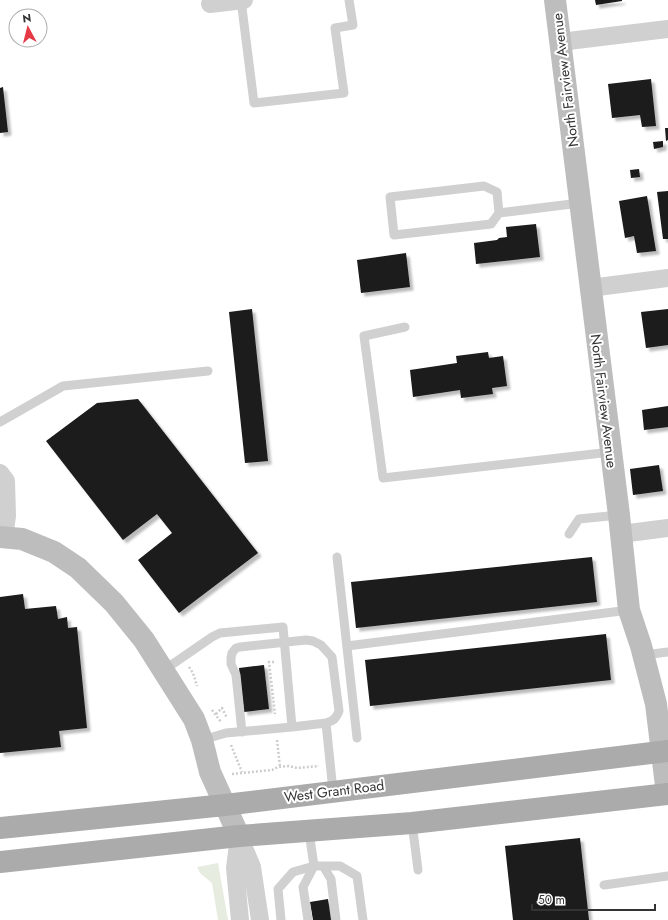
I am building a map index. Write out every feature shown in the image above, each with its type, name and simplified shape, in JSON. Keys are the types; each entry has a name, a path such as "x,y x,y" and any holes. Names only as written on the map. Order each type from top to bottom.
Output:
{"main road":[{"name":"West Grant Road","path":"0,828 225,805 665,751"},
{"path":"0,862 239,836 309,832 412,823 668,796"}],"street":[{"path":"210,4 242,0"},
{"name":"North Fairview Avenue","path":"555,0 620,524 629,610 656,704 665,751 668,796"},
{"path":"560,42 668,29"},
{"path":"590,288 668,278"},
{"path":"0,473 6,482 7,516 2,537 22,539 54,552 78,568 119,609 144,640 194,719 202,740 212,776 252,867 260,920"},
{"path":"620,524 668,528"},
{"path":"239,836 235,868 240,920"}],"lane":[{"path":"242,0 254,103 344,93 335,28 352,25 349,0"},
{"path":"499,213 497,192 484,186 390,197 394,235 491,224 499,213 580,203"},
{"path":"405,326 364,336 383,478 611,452"},
{"path":"0,422 63,386 208,371"},
{"path":"569,534 579,519 620,524"},
{"path":"337,557 357,738"},
{"path":"347,646 629,610"},
{"path":"164,670 220,633 283,627 292,727"},
{"path":"202,740 226,733 242,732 292,727 326,723 334,720 337,717 338,711 332,657 321,645 313,641 306,640 236,648 232,653 231,664 236,675 242,732"},
{"path":"643,655 668,652"},
{"path":"326,723 333,792"},
{"path":"412,823 418,870"},
{"path":"309,832 318,866 331,879 336,920"},
{"path":"308,920 303,887 318,866"},
{"path":"281,920 278,889 293,872 318,866 340,866 357,876 363,920"},
{"path":"604,885 668,876"}],"path":[{"path":"275,714 269,662 286,660"},
{"path":"212,776 272,770 278,767 289,766 297,768 330,765"}],"shaded area":[{"path":"218,863 228,920 218,920 212,883 200,873 197,867"}],"building":[{"path":"595,0 622,0 622,1 596,5"},
{"path":"651,79 656,126 642,127 640,115 612,118 608,84"},
{"path":"3,87 8,132 0,133 0,88"},
{"path":"665,128 668,128 668,140 666,141"},
{"path":"663,141 663,147 654,149 653,142"},
{"path":"639,169 640,177 631,178 630,170"},
{"path":"668,191 668,239 663,239 657,192"},
{"path":"647,196 656,251 637,253 634,236 625,238 619,201"},
{"path":"536,224 540,257 476,264 474,243 507,237 506,227"},
{"path":"406,253 410,287 361,293 357,260"},
{"path":"252,309 268,461 245,463 229,312"},
{"path":"668,309 668,345 646,348 641,312"},
{"path":"488,352 489,358 503,356 507,386 492,388 493,394 461,398 460,390 413,397 410,370 457,363 456,356"},
{"path":"138,399 258,553 179,613 138,560 172,533 157,514 123,540 46,441 97,403"},
{"path":"668,406 668,427 644,430 642,410"},
{"path":"659,465 663,491 633,495 630,469"},
{"path":"592,557 597,602 356,628 351,582"},
{"path":"23,594 25,609 56,606 58,619 67,617 68,628 77,627 87,728 59,731 61,747 0,753 0,597"},
{"path":"606,634 611,680 370,706 365,660"},
{"path":"264,665 269,709 244,712 239,668"},
{"path":"580,838 589,920 513,920 505,846"},
{"path":"328,899 331,920 313,920 310,902"}]}
